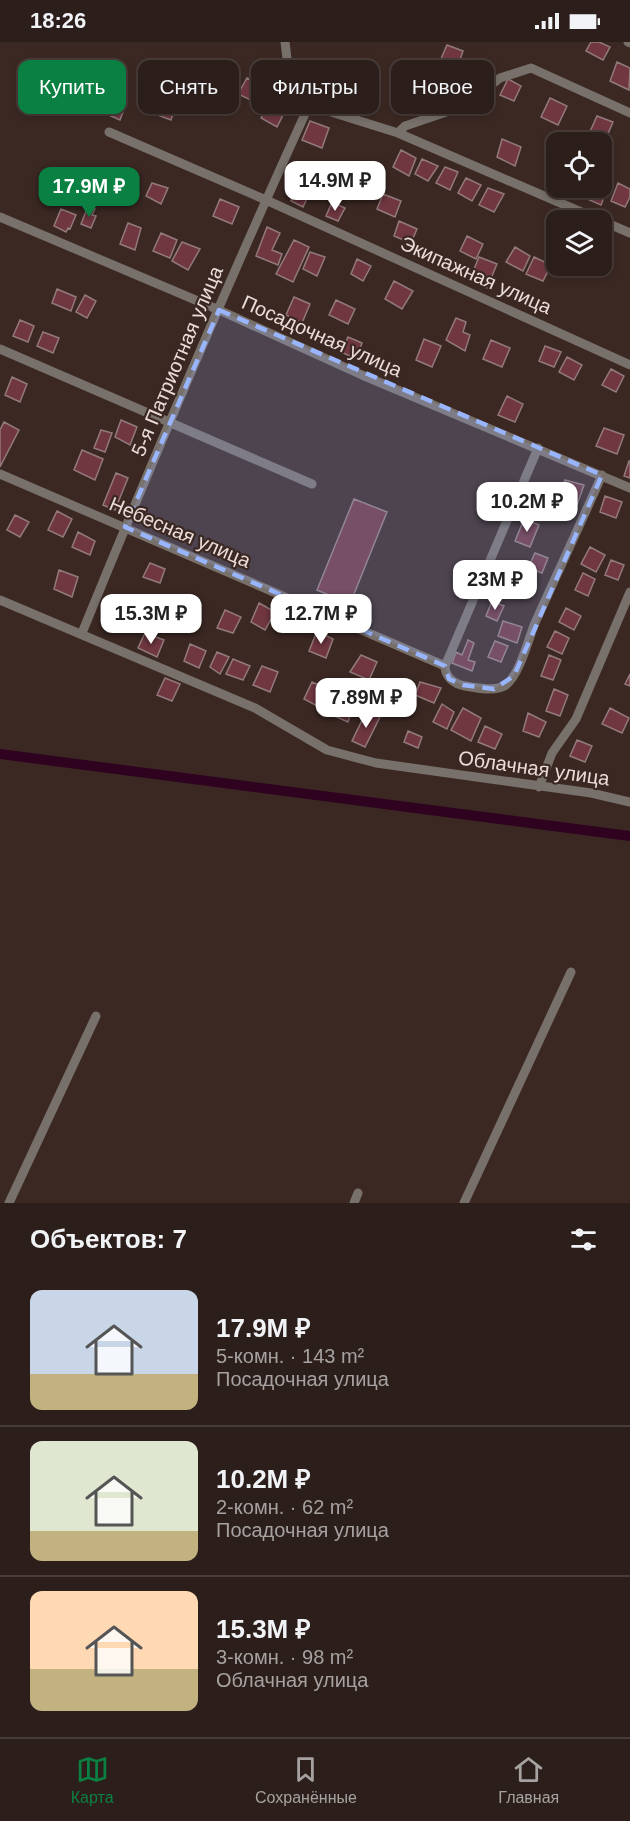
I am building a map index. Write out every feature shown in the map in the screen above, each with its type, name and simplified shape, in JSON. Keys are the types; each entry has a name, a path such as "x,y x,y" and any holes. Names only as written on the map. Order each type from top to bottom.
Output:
{"street":[{"path":"285,42 287,60"},
{"path":"398,133 405,126 464,106 500,78 531,68 630,113"},
{"name":"5-я Патриотная улица","path":"82,633 169,422 305,114"},
{"path":"337,114 398,133 630,232"},
{"name":"Экипажная улица","path":"109,132 266,200 630,365"},
{"name":"Посадочная улица","path":"0,218 630,488"},
{"path":"0,349 312,484"},
{"path":"538,448 445,666 445,673 449,679 463,686 494,689 505,687 514,676 602,475"},
{"name":"Небесная улица","path":"0,474 445,666"},
{"path":"539,787 552,753 576,718 630,592"},
{"name":"Облачная улица","path":"0,600 255,708 327,750 376,763 591,793 630,801"},
{"path":"464,1203 571,972"},
{"path":"9,1203 96,1016"},
{"path":"354,1203 358,1193"}],"highlighted area":[{"path":"219,310 602,475 514,676 494,689 463,685 449,679 445,666 125,527"}],"building":[{"path":"591,42 599,42 610,47 603,60 586,51"},
{"path":"447,45 463,51 460,60 440,60"},
{"path":"617,62 630,68 629,90 610,81"},
{"path":"247,78 251,80 251,100 239,94"},
{"path":"508,79 521,86 514,101 500,95"},
{"path":"550,98 567,106 558,125 541,117"},
{"path":"106,114 122,114 120,120"},
{"path":"155,114 173,114 171,120"},
{"path":"263,114 284,114 277,127 261,118"},
{"path":"597,116 613,122 609,132 590,132"},
{"path":"310,121 329,128 322,148 302,140"},
{"path":"502,139 521,147 515,166 497,157"},
{"path":"401,150 416,158 409,176 393,167"},
{"path":"422,159 438,166 428,181 415,174"},
{"path":"445,167 458,172 450,190 436,183"},
{"path":"466,178 481,185 472,201 458,193"},
{"path":"152,183 168,188 161,204 146,196"},
{"path":"618,183 630,189 630,197 625,207 611,201"},
{"path":"297,186 310,192 303,207 291,201"},
{"path":"488,188 504,194 494,212 479,205"},
{"path":"383,194 401,201 395,217 377,209"},
{"path":"585,198 604,198 601,205"},
{"path":"220,199 239,207 232,224 213,216"},
{"path":"332,202 345,208 338,221 326,216"},
{"path":"88,206 95,209 92,215 96,216 91,228 81,224"},
{"path":"61,209 76,215 70,229 68,228 66,232 54,226"},
{"path":"399,221 417,229 411,243 394,236"},
{"path":"128,223 141,228 135,250 120,244"},
{"path":"267,227 280,233 272,250 282,254 278,265 256,256"},
{"path":"161,233 177,240 170,258 153,251"},
{"path":"467,236 483,244 476,259 460,251"},
{"path":"294,240 309,247 293,282 276,274"},
{"path":"182,242 200,249 188,270 172,261"},
{"path":"515,247 530,256 523,271 506,262"},
{"path":"310,252 325,257 317,276 303,269"},
{"path":"479,257 497,264 487,288 470,279"},
{"path":"534,257 546,263 546,275 543,281 526,274"},
{"path":"357,259 371,266 363,281 351,274"},
{"path":"394,281 413,291 402,309 385,299"},
{"path":"57,289 76,297 71,311 52,303"},
{"path":"85,295 96,301 87,318 76,312"},
{"path":"294,297 310,304 302,323 286,315"},
{"path":"336,300 355,309 348,324 329,315"},
{"path":"456,318 466,322 463,332 470,335 465,351 446,340"},
{"path":"20,320 34,326 28,342 13,336"},
{"path":"43,332 59,338 53,353 37,346"},
{"path":"348,337 362,343 356,359 341,352"},
{"path":"424,339 441,346 432,367 416,360"},
{"path":"491,340 510,348 502,367 483,359"},
{"path":"545,346 561,352 554,367 539,361"},
{"path":"567,357 582,365 574,380 559,372"},
{"path":"611,369 624,376 616,392 602,385"},
{"path":"12,377 27,384 20,402 5,395"},
{"path":"507,396 523,404 515,422 498,415"},
{"path":"121,420 137,427 130,445 115,437"},
{"path":"4,422 19,430 0,467 0,430"},
{"path":"604,428 624,435 617,454 596,446"},
{"path":"101,430 112,433 105,452 94,448"},
{"path":"82,450 103,459 95,480 74,470"},
{"path":"630,461 630,478 624,476"},
{"path":"116,473 128,478 115,510 103,505"},
{"path":"565,480 584,485 576,508 558,499"},
{"path":"605,496 622,502 616,518 600,512"},
{"path":"354,499 387,512 350,604 317,590"},
{"path":"57,511 72,519 63,537 48,530"},
{"path":"15,515 29,522 20,537 7,530"},
{"path":"524,519 539,525 530,547 515,541"},
{"path":"78,532 95,541 90,555 72,547"},
{"path":"590,547 605,555 596,572 581,564"},
{"path":"535,553 548,558 542,573 528,568"},
{"path":"611,560 624,565 618,580 605,575"},
{"path":"150,563 165,569 160,583 143,577"},
{"path":"507,563 521,569 514,585 500,579"},
{"path":"59,570 78,577 72,597 54,589"},
{"path":"583,573 595,579 588,596 575,590"},
{"path":"492,601 504,606 497,621 486,616"},
{"path":"135,603 152,611 145,629 127,622"},
{"path":"259,603 275,612 265,630 251,622"},
{"path":"566,608 581,616 574,630 559,622"},
{"path":"225,610 241,617 233,633 217,628"},
{"path":"503,621 522,627 517,643 498,636"},
{"path":"317,631 333,639 326,658 309,651"},
{"path":"555,631 569,638 562,654 547,647"},
{"path":"145,633 164,640 157,657 138,648"},
{"path":"468,640 474,643 468,660 475,662 472,671 452,663 456,652 462,655"},
{"path":"495,641 508,646 501,662 488,657"},
{"path":"190,644 206,651 199,668 184,661"},
{"path":"217,652 229,657 220,674 210,667"},
{"path":"361,655 377,662 369,680 350,672"},
{"path":"549,655 561,660 553,680 541,676"},
{"path":"233,659 250,666 243,680 226,674"},
{"path":"262,666 278,672 270,692 253,685"},
{"path":"630,674 630,686 625,684"},
{"path":"165,678 180,684 172,701 157,695"},
{"path":"312,682 328,689 319,707 304,699"},
{"path":"420,682 441,688 434,703 415,695"},
{"path":"554,689 568,695 560,716 546,711"},
{"path":"339,698 354,704 348,722 332,715"},
{"path":"442,704 454,712 447,729 433,722"},
{"path":"463,708 481,718 471,741 451,730"},
{"path":"610,708 629,718 622,733 602,724"},
{"path":"367,710 380,717 365,747 352,741"},
{"path":"528,713 546,722 539,737 523,731"},
{"path":"485,726 502,734 495,749 478,742"},
{"path":"408,731 422,737 418,748 404,742"},
{"path":"577,740 592,746 585,762 570,756"}],"waterway":[{"path":"0,754 630,836"}]}
